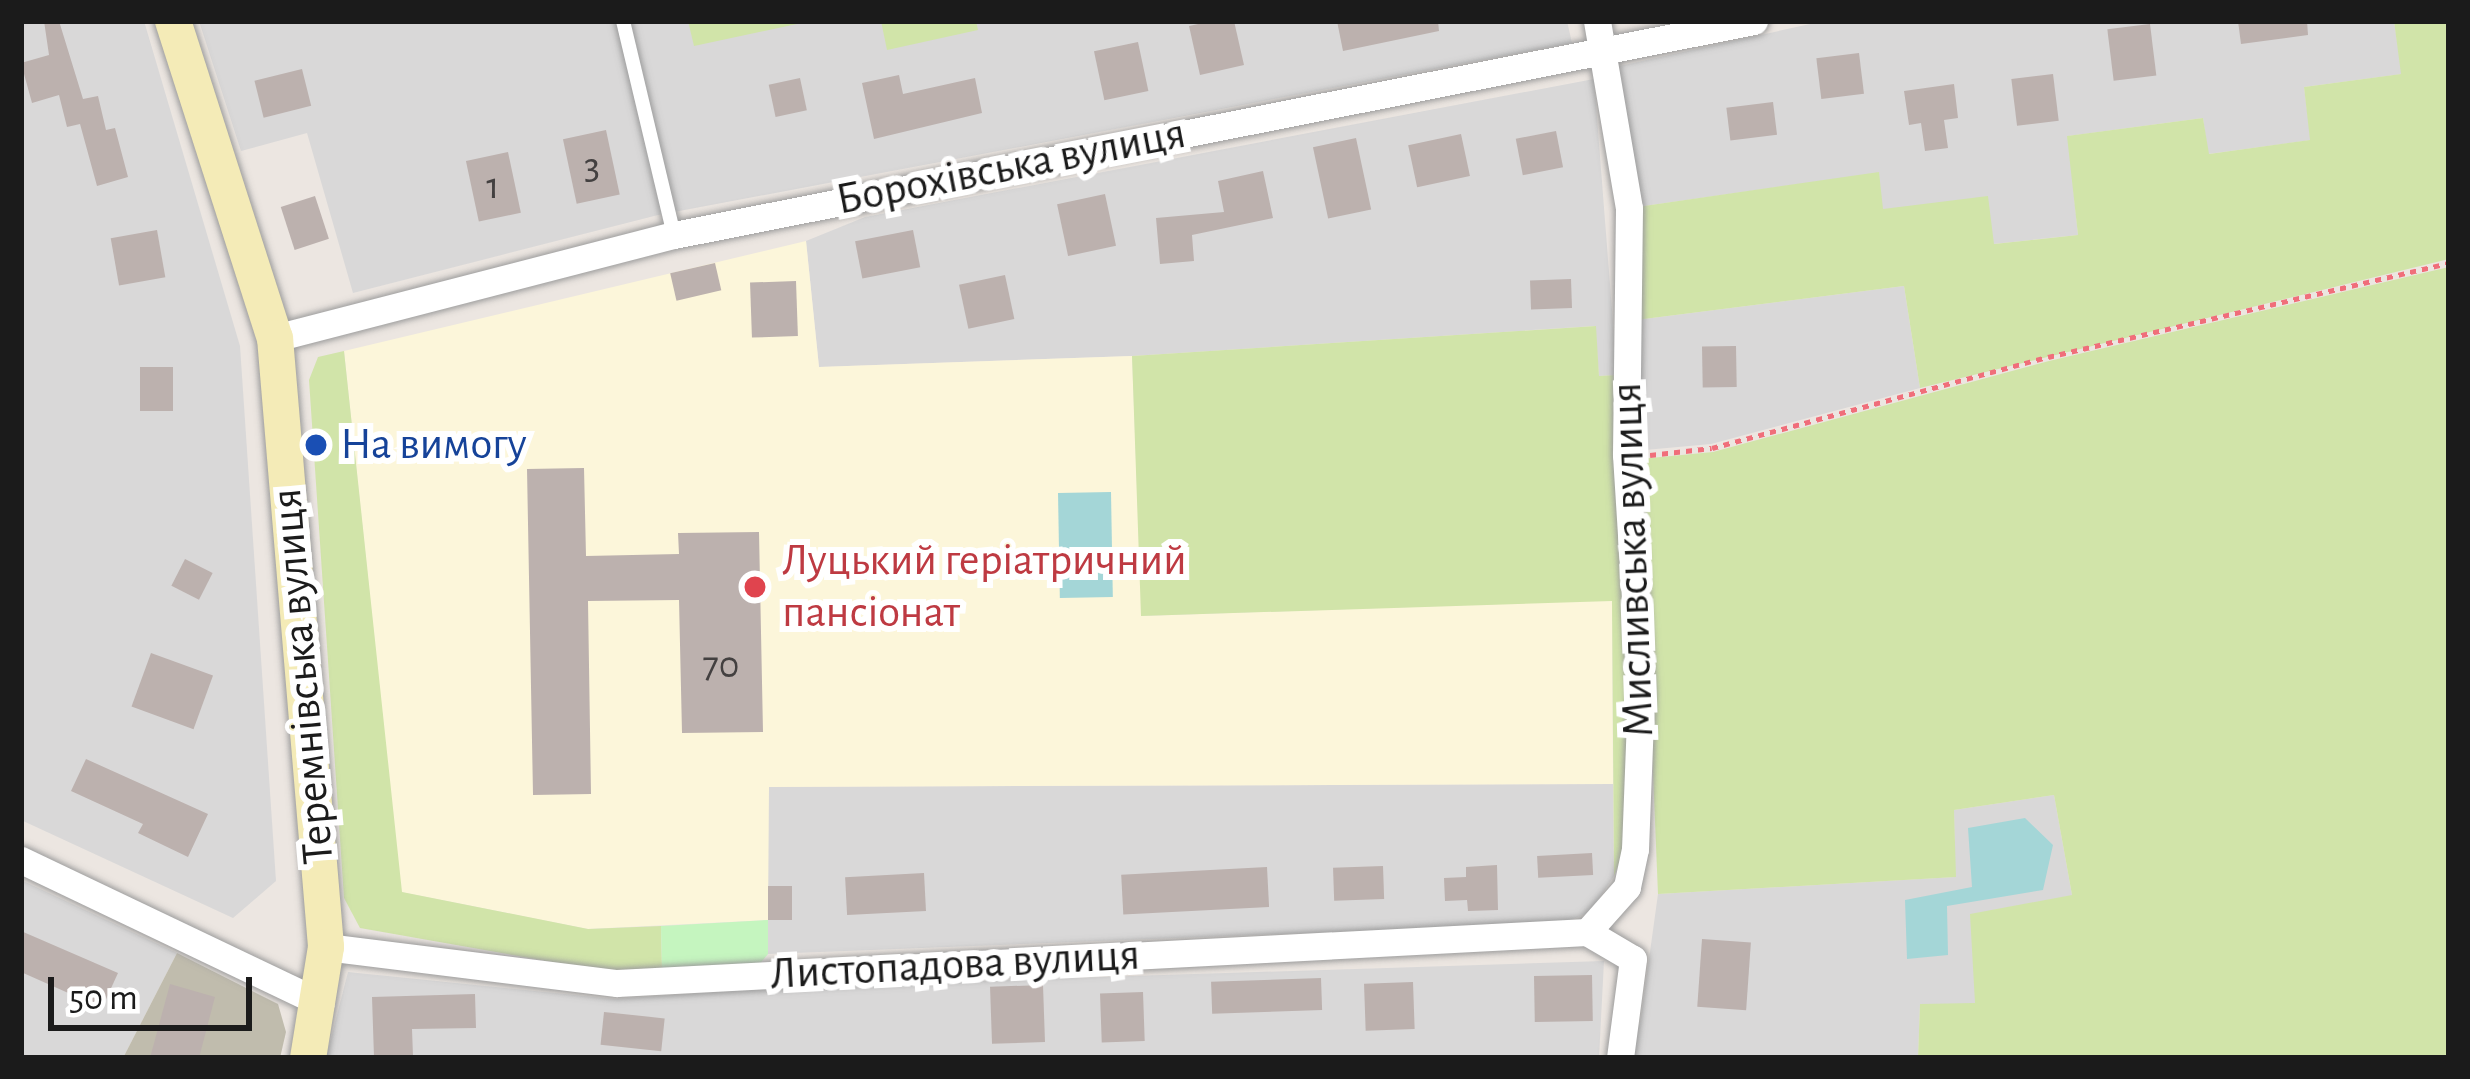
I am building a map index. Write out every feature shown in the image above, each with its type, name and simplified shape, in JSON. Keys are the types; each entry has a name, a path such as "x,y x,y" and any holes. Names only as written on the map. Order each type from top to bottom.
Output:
{"street":[{"name":"Теремнівська вулиця","path":"173,21 274,338 326,947 321,1004 308,1058"},
{"name":"Мисливська вулиця","path":"1587,932 1627,887 1634,850 1642,693 1626,455 1629,208 1597,21"},
{"name":"Борохівська вулиця","path":"274,338 674,235 1094,148 1605,54 1754,21"},
{"path":"21,860 321,1004"},
{"name":"Листопадова вулиця","path":"326,947 617,983 1587,932"},
{"path":"1587,932 1633,959 1620,1058"}],"lane":[{"path":"622,21 674,235"}],"path":[{"path":"1626,455 1712,448 2048,356 2449,263"}],"shaded area":[{"path":"21,21 144,21 240,346 276,881 233,918 21,820"},
{"path":"199,21 1567,21 1572,43 658,215 353,293 307,133 241,151"},
{"path":"1824,21 2394,21 2402,74 2304,87 2311,140 2208,154 2203,118 2068,136 2078,235 1993,244 1882,209 1878,173 1637,207 1615,67"},
{"path":"1594,79 1617,375 1599,376 1595,326 1132,356 819,367 806,241 865,217"},
{"name":"Луцький геріатричний пансіонат","path":"806,241 819,367 1132,356 1142,616 1612,600 1613,784 769,787 768,920 588,929 401,892 344,351"},
{"path":"1904,286 1920,388 1711,444 1634,451 1636,320"},
{"path":"1613,784 1614,876 1590,912 1563,923 768,954 768,787"},
{"path":"2054,795 2072,895 1975,1004 1920,1005 1918,1058 1627,1058 1628,1037 1640,1024 1658,894 1955,877 1954,810"},
{"path":"21,880 177,953 123,1058 21,1058"},
{"path":"177,953 278,1004 286,1032 280,1058 123,1058"},
{"path":"1604,961 1599,1058 326,1058 348,972 614,999 791,987"}],"green space":[{"path":"688,21 811,21 694,46"},
{"path":"881,21 976,21 978,30 887,50"},
{"path":"2394,21 2449,21 2449,259 1920,388 1904,286 1636,320 1637,207 1879,172 1883,209 1988,196 1994,244 2078,235 2067,136 2203,118 2209,154 2310,140 2304,87 2401,74"},
{"path":"2449,267 2449,1058 1918,1058 1920,1004 1975,1003 1970,914 2072,895 2054,795 1954,810 1956,877 1658,894 1640,459 1713,452 2049,361"},
{"path":"1596,326 1599,376 1617,375 1630,630 1625,849 1614,876 1612,601 1141,616 1132,356"},
{"path":"344,351 402,892 588,929 661,926 662,970 603,971 360,928 344,898 309,380 318,357"},
{"path":"768,920 768,954 758,966 662,970 661,926"}],"water":[{"path":"1111,492 1113,597 1060,598 1058,493"},
{"path":"2025,818 2053,845 2043,890 1947,906 1948,955 1907,959 1905,900 1972,887 1968,828"}],"building":[{"path":"44,21 59,21 83,99 98,96 106,130 115,128 128,177 97,186 80,124 67,127 59,95 32,103 21,63 49,55"},
{"path":"1234,21 1244,65 1200,75 1189,26"},
{"path":"1337,21 1438,21 1439,31 1343,51"},
{"path":"2238,21 2307,21 2308,35 2241,44"},
{"path":"2150,24 2156,76 2114,81 2107,29"},
{"path":"1138,42 1148,91 1104,100 1094,51"},
{"path":"1859,53 1864,94 1821,99 1816,58"},
{"path":"302,69 311,106 264,118 254,81"},
{"path":"2053,74 2059,121 2017,126 2011,79"},
{"path":"899,75 903,94 975,78 982,113 874,139 862,83"},
{"path":"800,78 807,110 776,117 769,85"},
{"path":"1954,84 1958,118 1944,120 1948,148 1925,151 1921,123 1909,125 1904,91"},
{"path":"1773,102 1777,135 1730,140 1726,108"},
{"path":"606,130 620,195 577,204 563,139"},
{"path":"1556,131 1563,167 1523,175 1516,139"},
{"path":"1461,134 1470,176 1417,187 1408,145"},
{"path":"1356,138 1371,209 1328,219 1313,147"},
{"path":"508,152 521,213 479,222 466,161"},
{"path":"1263,171 1273,218 1192,235 1194,261 1160,264 1156,218 1224,212 1218,181"},
{"path":"1105,194 1116,246 1068,256 1057,204"},
{"path":"315,196 329,239 295,250 281,207"},
{"path":"157,230 165,277 119,285 111,238"},
{"path":"913,230 920,267 862,279 855,241"},
{"path":"715,263 721,290 676,301 670,273"},
{"path":"1005,275 1014,319 968,329 959,285"},
{"path":"1571,279 1572,308 1531,309 1530,280"},
{"path":"796,281 798,336 752,338 750,283"},
{"path":"1736,346 1737,387 1703,388 1702,347"},
{"path":"140,367 173,367 173,411 140,411"},
{"path":"584,468 586,556 679,554 678,533 759,532 763,732 682,733 679,600 588,601 591,794 533,795 527,469"},
{"path":"185,559 213,573 199,600 171,586"},
{"path":"151,653 213,676 194,729 132,707"},
{"path":"86,759 208,814 188,857 138,833 143,824 71,791"},
{"path":"1592,853 1593,875 1538,878 1537,856"},
{"path":"1497,865 1498,910 1468,911 1467,900 1445,901 1444,878 1466,877 1466,867"},
{"path":"1383,866 1384,899 1334,901 1333,868"},
{"path":"1267,867 1269,907 1123,915 1121,875"},
{"path":"924,873 926,911 847,915 845,877"},
{"path":"768,886 792,886 792,920 768,920"},
{"path":"21,931 118,973 102,1008 21,972"},
{"path":"1702,939 1751,942 1746,1010 1697,1007"},
{"path":"1592,975 1593,1021 1535,1022 1534,976"},
{"path":"1321,978 1322,1010 1212,1014 1211,982"},
{"path":"1413,982 1415,1029 1366,1031 1364,984"},
{"path":"170,984 215,997 199,1058 150,1058"},
{"path":"1043,985 1045,1042 992,1044 990,987"},
{"path":"1143,992 1145,1041 1102,1042 1100,994"},
{"path":"475,994 476,1028 412,1029 413,1056 374,1057 372,997"},
{"path":"604,1012 665,1018 661,1051 601,1045"}],"place":[{"name":"На вимогу","path":"316,445"},
{"name":"Луцький геріатричний пансіонат","path":"755,587"}]}
